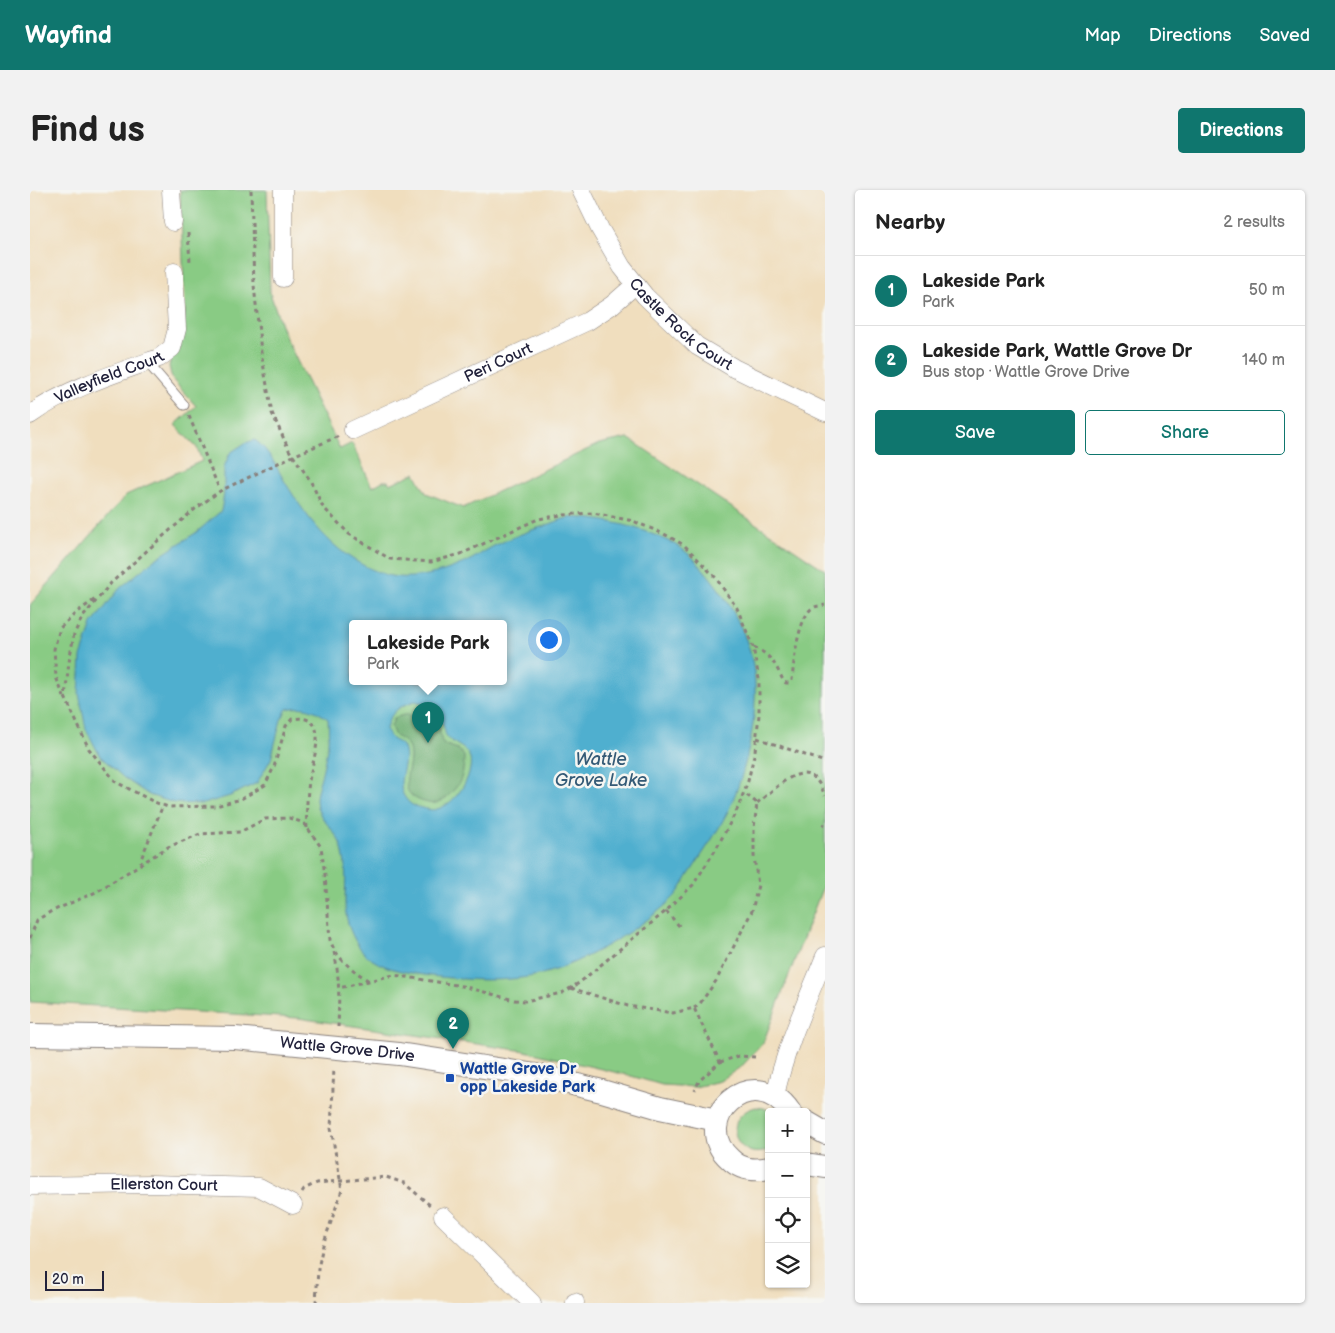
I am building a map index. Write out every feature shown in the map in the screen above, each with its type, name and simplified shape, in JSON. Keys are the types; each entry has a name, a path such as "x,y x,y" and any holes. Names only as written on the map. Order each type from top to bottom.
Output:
{"street":[{"path":"171,190 180,226"},
{"path":"283,190 283,278"},
{"name":"Castle Rock Court","path":"581,190 600,230 622,267 645,296 697,346 734,368 825,412"},
{"name":"Valleyfield Court","path":"30,415 68,394 159,358 172,348 177,329 174,275"},
{"name":"Peri Court","path":"353,430 588,321 612,305 636,284"},
{"path":"775,1096 785,1057 825,956"},
{"name":"Wattle Grove Drive","path":"30,1035 235,1038 390,1053 536,1075 660,1108 717,1120"},
{"path":"765,1169 746,1169 734,1164 725,1155 718,1145 716,1133 717,1120 726,1105 740,1094 752,1091 763,1091 775,1096 787,1108"},
{"path":"810,1124 825,1133"},
{"path":"810,1165 825,1167"},
{"name":"Ellerston Court","path":"30,1186 151,1184 259,1187 293,1205"},
{"path":"443,1216 532,1303"}],"lane":[{"path":"146,362 184,405"}],"path":[{"path":"251,190 254,285 261,352 272,413 293,456 310,480 324,507 349,534 390,559 431,562 461,554 538,519 593,513 633,521 657,530 684,545 715,577 737,608 753,647 759,679 757,738 754,758 744,793 725,832 693,886 580,983 562,993 525,1001 514,1000 462,986 394,975 339,988"},
{"path":"174,275 190,278 180,226"},
{"path":"184,405 220,491"},
{"path":"64,697 74,634 82,618 111,583 195,509 220,491 285,459 353,430"},
{"path":"101,594 60,628 54,649 54,659 56,677 89,749 116,782 154,802 168,807 216,806 241,799 265,785 274,767 286,726 292,719 302,717 317,730 318,745 310,779 306,809 307,828"},
{"path":"753,647 774,660 784,682 790,683 801,630 809,611 816,606 825,606"},
{"path":"757,738 825,762"},
{"path":"571,988 628,1006 673,1013 699,1005 716,981 752,911 758,885 754,856 754,828 757,803 784,780 796,774 812,776 818,781 825,796"},
{"path":"744,793 757,803"},
{"path":"141,865 141,859 163,805"},
{"path":"30,920 37,920 96,892 168,847 200,834 240,832 265,819 289,818 304,823 321,847 330,940 338,968 338,1027"},
{"path":"666,911 681,928"},
{"path":"30,938 37,920"},
{"path":"333,949 346,966 369,981"},
{"path":"694,1008 720,1062"},
{"path":"696,1090 699,1081 720,1062 739,1056 755,1058"},
{"path":"316,1303 318,1269 323,1246 342,1190 342,1180 331,1128 334,1067"},
{"path":"293,1205 304,1189 317,1183 386,1177 404,1183 443,1216"}],"green space":[{"path":"180,190 267,190 270,293 285,336 340,449 352,443 372,487 383,481 388,481 390,484 415,473 426,493 463,508 599,444 628,438 825,570 825,881 763,1043 742,1066 720,1081 695,1087 662,1085 525,1051 298,1018 30,1002 30,605 126,495 202,461 197,448 175,425 196,406 172,379 169,366 184,332 185,310"},
{"path":"407,714 414,719 416,728 423,731 429,726 433,718 436,720 443,744 458,749 464,756 463,772 459,783 448,796 437,803 432,804 417,799 410,794 407,787 409,749 402,740 395,736 391,727 394,718"},
{"path":"756,1107 765,1109 765,1151 757,1153 748,1150 741,1145 736,1137 735,1128 738,1119 745,1112"}],"water":[{"name":"Wattle Grove Lake","path":"255,440 265,449 305,512 327,538 354,560 395,577 423,576 443,571 468,561 492,547 519,535 568,518 594,519 634,528 669,541 693,558 730,606 743,632 752,660 755,678 754,717 741,778 727,813 676,895 664,907 632,931 594,953 542,974 515,979 487,980 431,976 401,971 381,964 364,953 348,925 345,908 344,858 340,842 318,810 316,799 327,748 328,719 309,709 299,707 287,709 281,720 271,759 257,783 230,796 203,804 174,803 149,795 124,778 100,756 86,729 79,694 81,657 92,624 120,588 154,560 197,532 221,511 224,494 224,467 230,453 245,443","holes":["415,701 420,702 437,714 446,735 463,748 470,758 469,773 462,789 450,802 435,810 409,803 402,793 401,780 405,754 400,743 392,739 386,729 390,718 396,711 404,705"]}],"place":[{"name":"Lakeside Park","path":"428,743"},
{"name":"Lakeside Park, Wattle Grove Dr","path":"453,1049"},
{"name":"Wattle Grove Dr opp Lakeside Park","path":"450,1078"}]}
